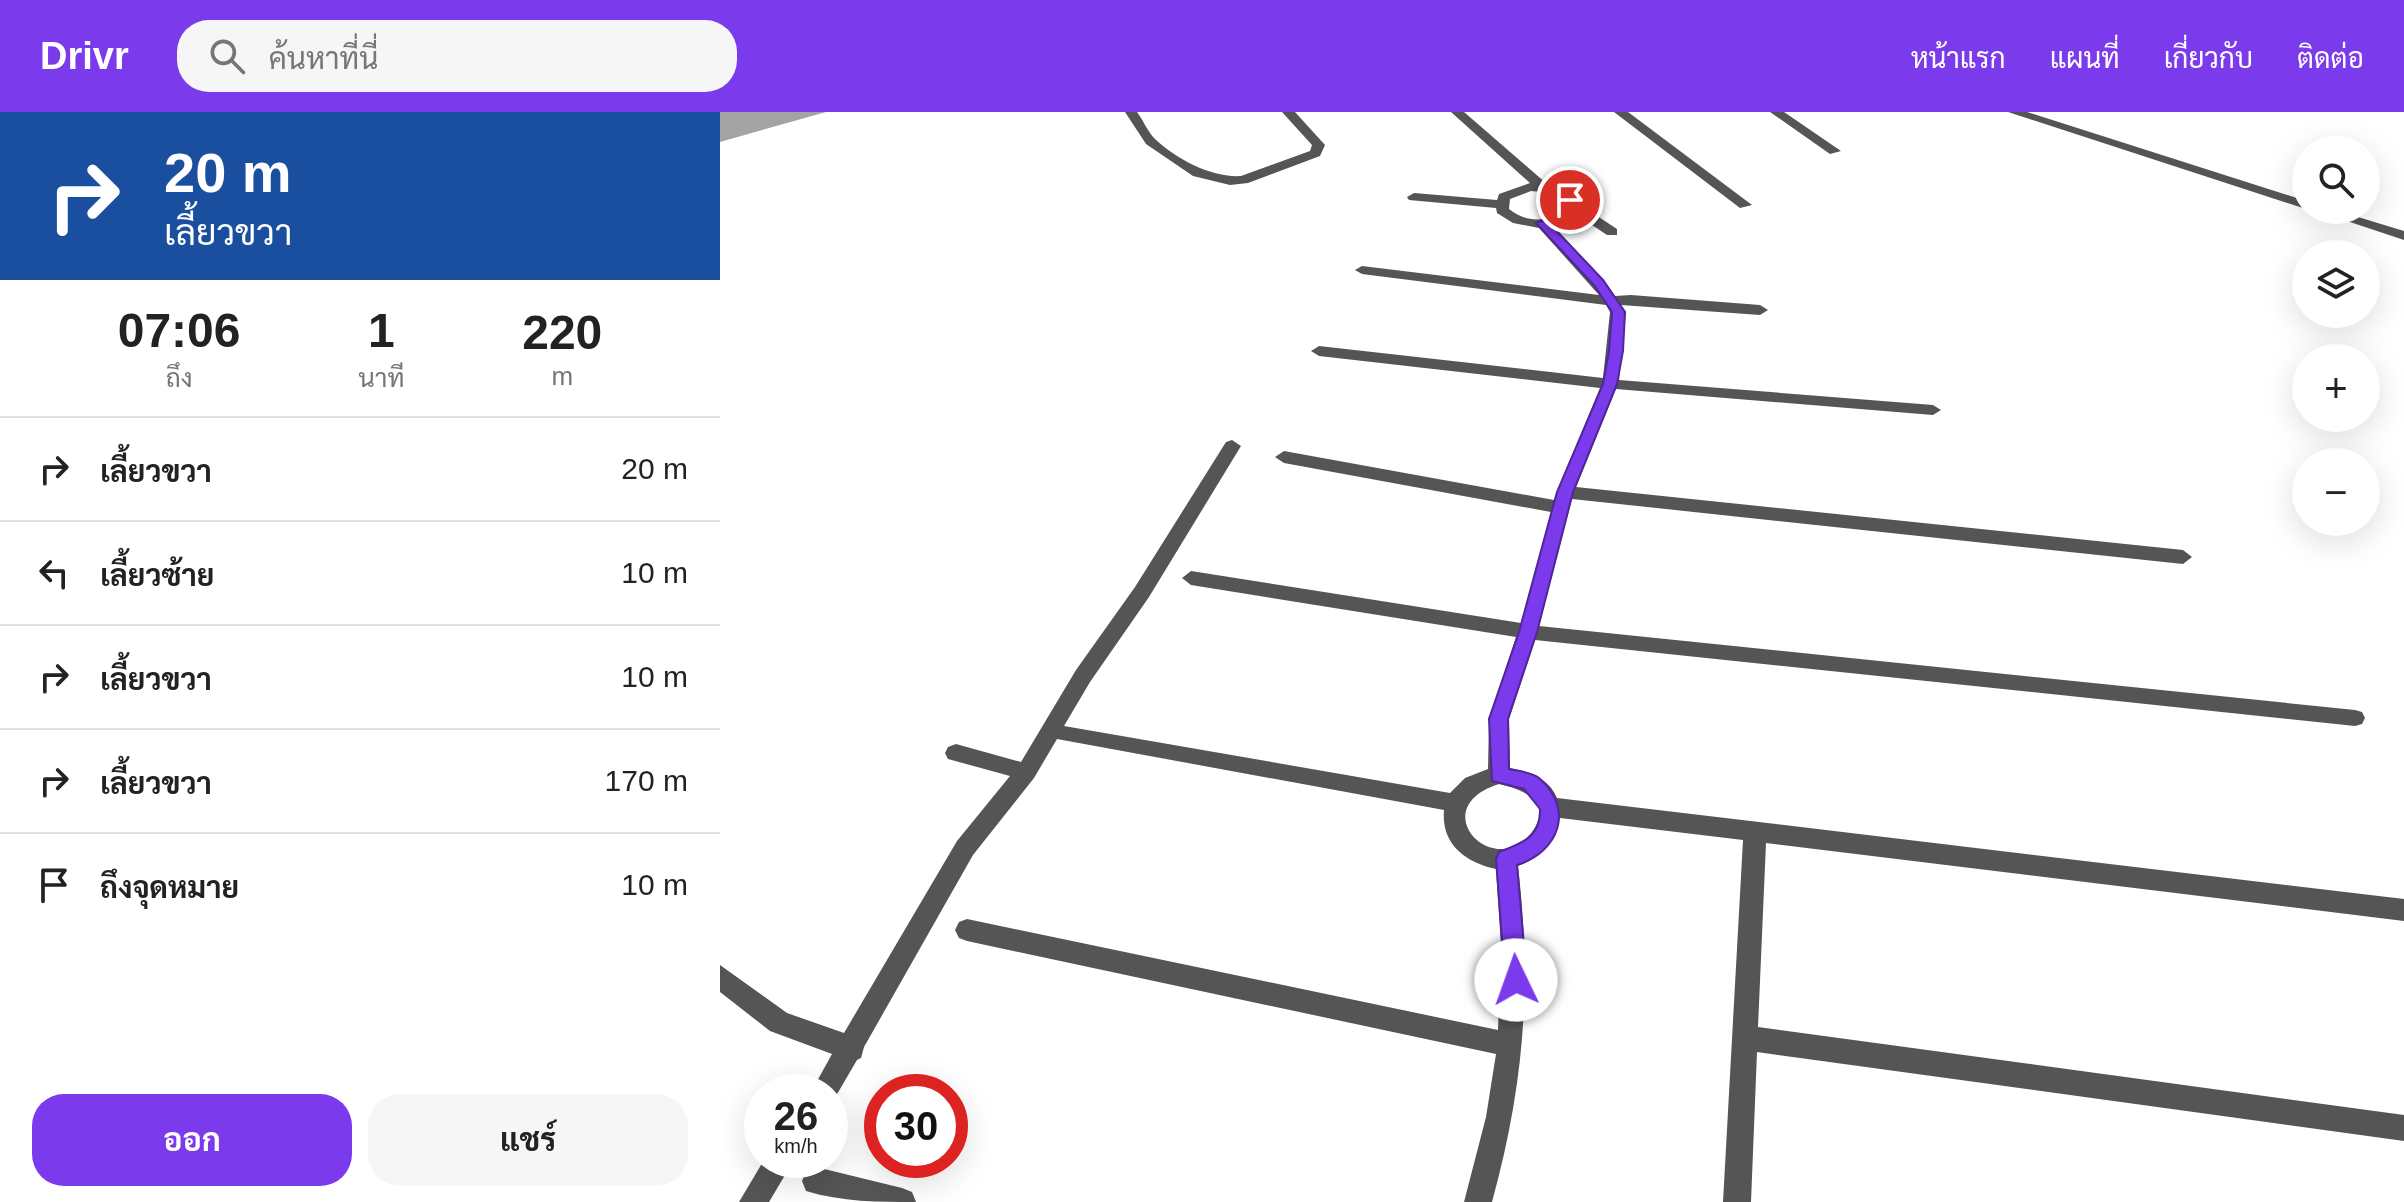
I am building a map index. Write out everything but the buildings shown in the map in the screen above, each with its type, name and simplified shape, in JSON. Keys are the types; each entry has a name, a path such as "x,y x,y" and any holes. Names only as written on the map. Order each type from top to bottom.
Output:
{"street":[{"path":"1131,112 1150,141 1198,173 1237,182 1315,153 1319,145 1288,112"},
{"path":"1457,112 1542,187"},
{"path":"1620,112 1745,205"},
{"path":"1776,112 1835,151"},
{"path":"2014,112 2292,201"},
{"path":"1571,205 1562,218 1542,223 1510,217 1502,210 1501,204 1511,192 1542,187 1561,191 1571,205 1612,232"},
{"path":"1414,197 1501,204"},
{"path":"1499,775 1499,719 1528,632 1564,500 1610,384 1618,312 1575,255 1542,223"},
{"path":"2366,224 2404,236"},
{"path":"1362,270 1611,301 1631,299 1760,310"},
{"path":"1319,351 1610,384 1933,410"},
{"path":"836,1074 965,848 1026,772 1083,676 1142,592 1232,446"},
{"path":"1284,457 1564,500 2183,557"},
{"path":"1191,578 1528,632 2355,718"},
{"path":"1065,734 1456,803"},
{"path":"956,753 1026,772"},
{"path":"1499,775 1531,783 1550,807 1551,822 1545,836 1528,852 1506,859 1482,856 1468,848 1456,833 1453,819 1456,803 1465,790 1478,781 1499,775"},
{"path":"1550,807 2404,910"},
{"path":"1737,1202 1755,832"},
{"path":"1478,1202 1489,1166 1511,1045 1516,980 1506,859"},
{"path":"967,930 1511,1045"},
{"path":"720,977 779,1022 852,1049"},
{"path":"1745,1038 2404,1128"},
{"path":"753,1202 768,1178"},
{"path":"816,1181 902,1202"}],"shaded area":[{"path":"720,112 826,112 720,142"}],"route":[{"path":"1516,980 1513,911 1506,859 1528,852 1545,836 1551,822 1547,799 1538,788 1515,776 1499,775 1499,719 1528,632 1565,492 1610,384 1616,351 1618,312 1575,255 1542,223 1562,218 1571,209 1570,200"}]}
